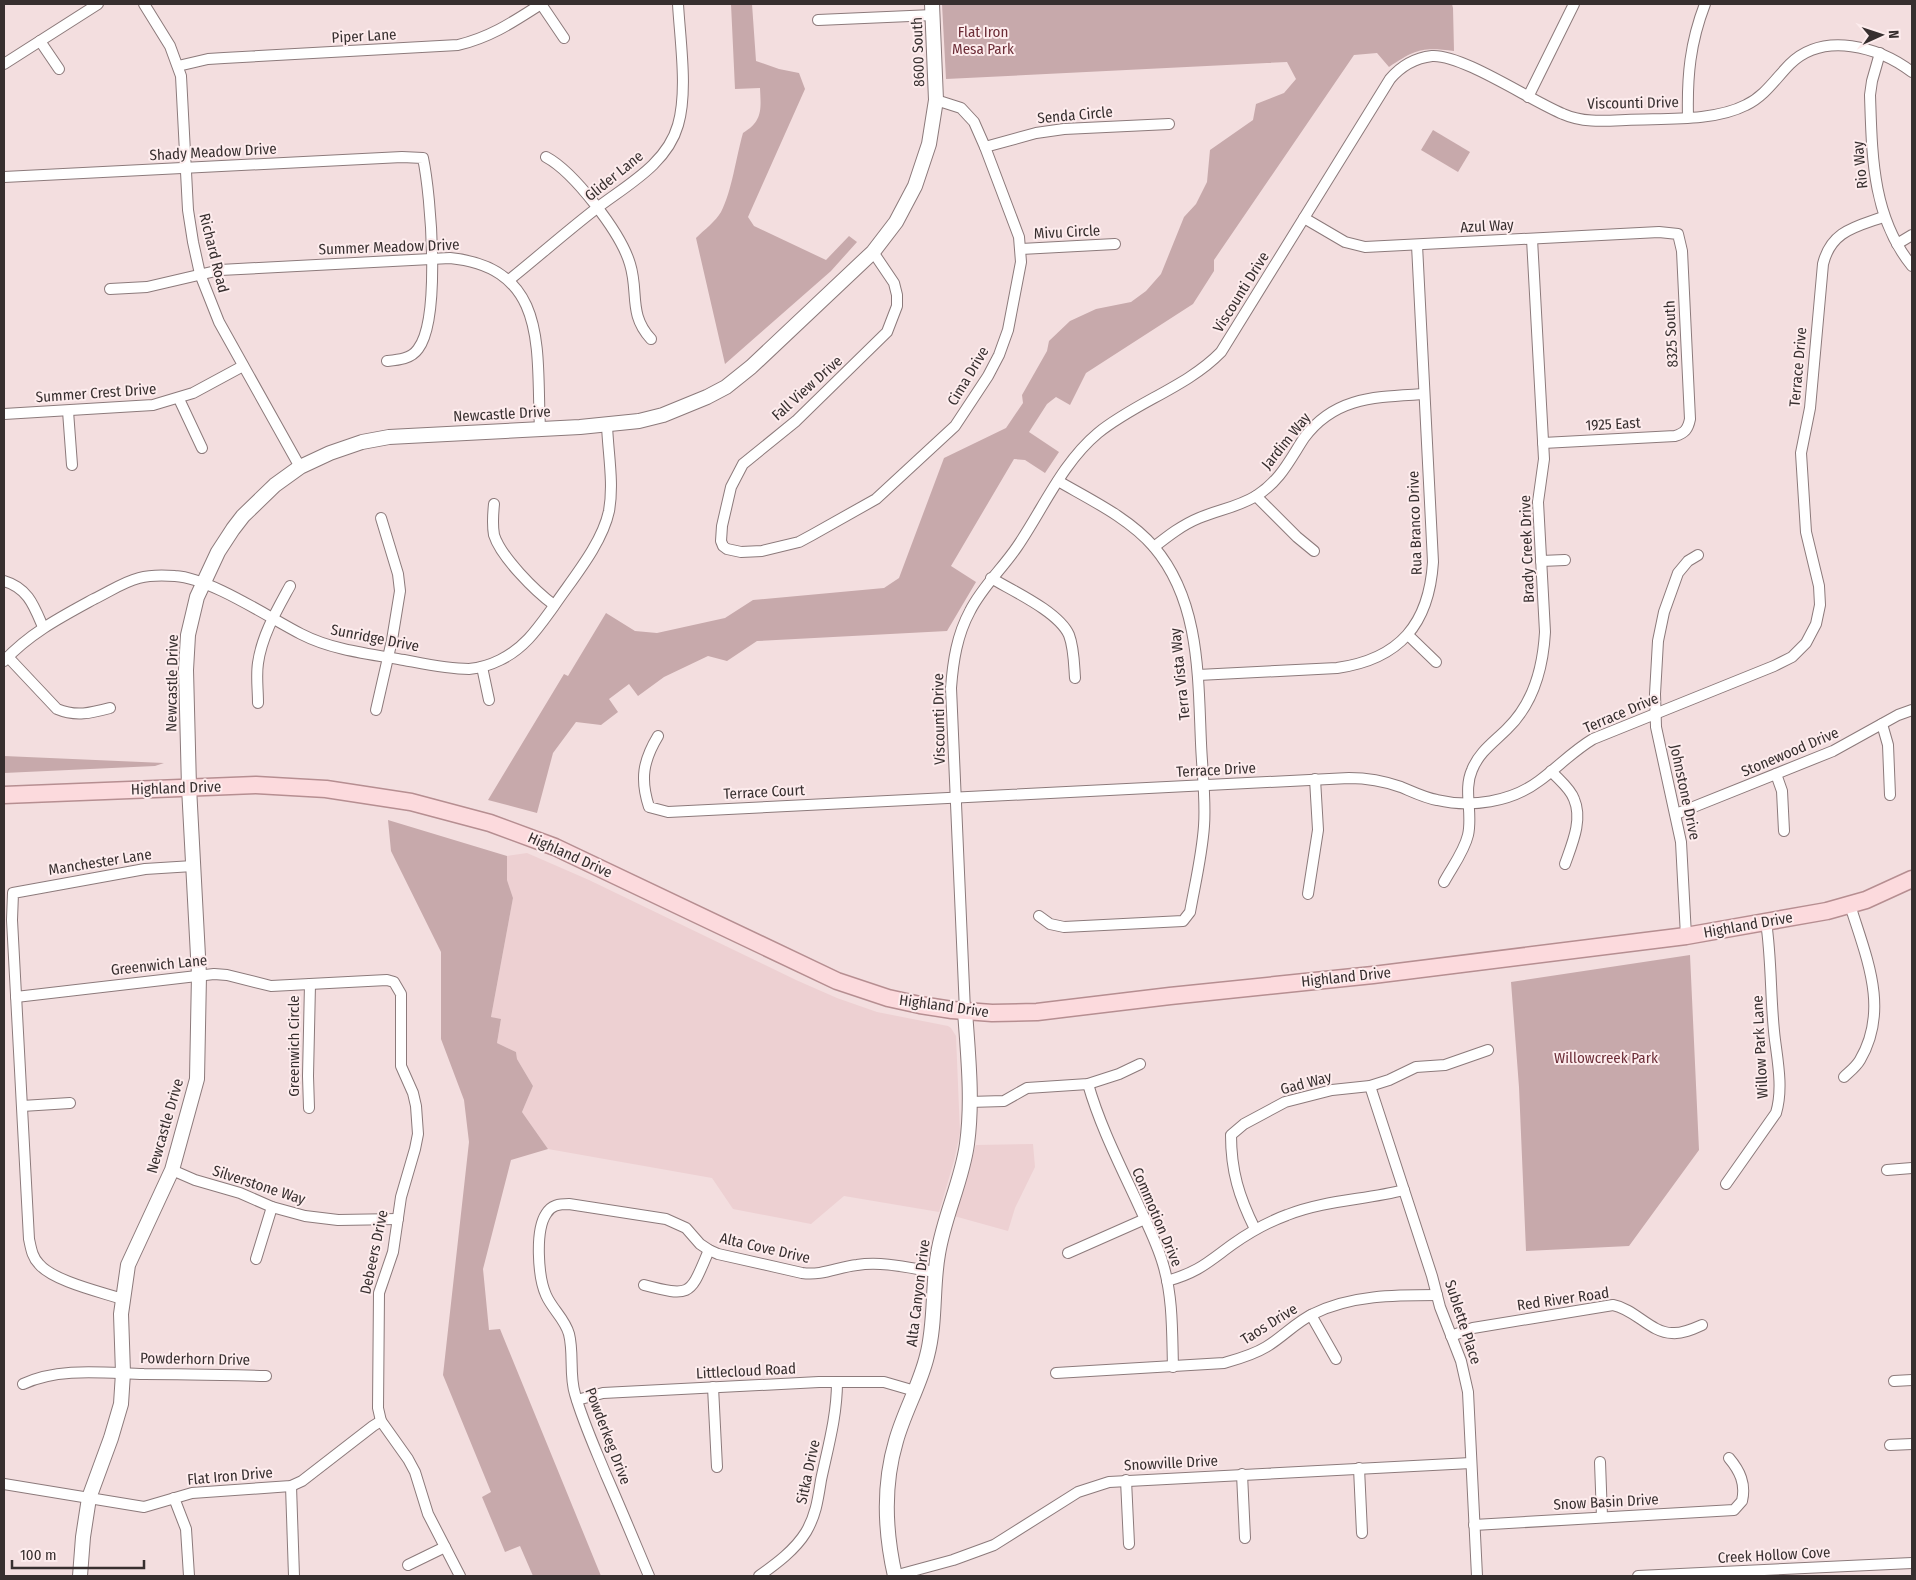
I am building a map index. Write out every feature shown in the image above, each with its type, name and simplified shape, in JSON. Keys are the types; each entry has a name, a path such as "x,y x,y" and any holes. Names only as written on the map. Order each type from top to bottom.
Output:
{"main road":[{"name":"Highland Drive","path":"4,795 256,785 326,789 411,802 481,820 555,846 837,981 904,1002 965,1011 1003,1013 1037,1012 1373,975 1686,936 1814,914 1850,905 1883,893 1912,879"}],"street":[{"path":"4,64 98,4"},
{"name":"Richard Road","path":"144,4 170,46 178,66 182,88 189,218 200,274 219,322 300,468"},
{"path":"541,4 564,38"},
{"name":"Piper Lane","path":"178,66 216,59 458,45 489,36 541,4"},
{"name":"Glider Lane","path":"509,280 597,208 639,177 672,142 682,107 678,4"},
{"path":"1688,117 1689,62 1698,23 1705,4"},
{"path":"1528,96 1570,5"},
{"path":"818,20 932,9"},
{"name":"8600 South","path":"932,9 936,100"},
{"path":"40,41 59,69"},
{"name":"Viscounti Drive","path":"965,1011 951,688 952,668 961,630 970,611 991,578 1016,550 1058,481 1079,452 1097,434 1125,415 1201,370 1221,352 1390,79 1399,69 1411,62 1434,56 1447,57 1563,114 1591,121 1688,117 1729,112 1747,105 1762,95 1792,63 1804,54 1818,48 1849,46 1880,54 1912,72"},
{"name":"Rio Way","path":"1880,54 1870,95 1876,184 1884,217 1897,244 1912,266"},
{"name":"Cima Drive","path":"723,546 734,552 762,551 799,542 876,499 948,433 972,403 1000,355 1008,330 1019,278 1021,249 1015,224 974,122 961,108 936,100"},
{"name":"Newcastle Drive","path":"80,1576 89,1498 121,1404 123,1373 122,1299 128,1265 172,1170 197,1079 199,975 186,705 187,644 197,597 218,552 243,516 275,485 300,468 330,452 362,442 389,437 607,425 639,421 687,406 726,387 751,367 873,252 896,222 914,186 929,144 936,100"},
{"name":"Senda Circle","path":"985,146 1036,133 1064,129 1169,124"},
{"name":"Shady Meadow Drive","path":"4,177 402,157 423,158 427,180 432,259"},
{"path":"546,157 566,171 612,227 623,244 635,285 636,316 642,330 651,339"},
{"name":"Terrace Drive","path":"956,798 1362,778 1376,780 1438,801 1468,804 1508,797 1539,782 1571,754 1593,739 1783,662 1800,650 1814,629 1820,605 1820,595 1806,532 1801,453 1810,408 1825,252 1832,241 1841,233 1884,217"},
{"name":"Azul Way","path":"1304,218 1345,242 1376,248 1659,232 1678,234"},
{"name":"8325 South","path":"1678,234 1682,251 1690,419 1689,427 1684,432"},
{"path":"1897,244 1912,235"},
{"name":"Brady Creek Drive","path":"1444,882 1464,847 1468,834 1470,773 1483,752 1519,715 1535,688 1541,669 1545,632 1538,502 1543,469 1543,443 1532,239"},
{"name":"Mivu Circle","path":"1021,249 1115,244"},
{"name":"Rua Branco Drive","path":"1198,675 1337,668 1357,665 1376,658 1393,648 1408,635 1420,619 1428,601 1432,582 1433,562 1417,245"},
{"name":"Fall View Drive","path":"723,546 720,536 731,487 743,464 796,421 879,342 887,332 896,306 897,295 894,284 873,252"},
{"path":"387,361 403,360 417,351 424,341 431,305 432,259"},
{"name":"Summer Meadow Drive","path":"110,289 147,287 220,270 432,259 468,260 485,265 500,273 520,291 534,324 540,428"},
{"name":"Summer Crest Drive","path":"4,414 153,405 204,388 243,366"},
{"name":"Jardim Way","path":"1154,547 1185,525 1256,496 1272,484 1285,470 1316,424 1348,403 1367,398 1424,394"},
{"path":"178,398 202,448"},
{"path":"68,411 72,465"},
{"name":"Sunridge Drive","path":"6,659 18,646 43,627 125,583 136,579 172,576 202,583 324,644 388,657 470,669 499,661 513,653 526,642 554,605 603,529 610,493 607,425"},
{"name":"1925 East","path":"1543,443 1675,436 1684,432"},
{"name":"Terra Vista Way","path":"1039,916 1050,924 1064,927 1183,921 1190,912 1202,841 1204,813 1196,650 1185,605 1167,565 1154,547 1124,520 1058,481"},
{"path":"1256,496 1297,537 1314,551"},
{"path":"494,504 493,524 499,546 542,595 554,605"},
{"path":"376,710 399,601 400,583 381,518"},
{"name":"Johnstone Drive","path":"1686,936 1681,842 1656,727 1655,714 1660,626 1678,573 1688,561 1698,555"},
{"path":"1541,561 1565,560"},
{"path":"991,578 1048,612 1064,627 1073,650 1075,678"},
{"path":"4,581 15,584 28,597 43,627"},
{"path":"258,703 258,663 261,648 290,586"},
{"path":"1408,635 1436,662"},
{"path":"6,659 57,708 67,713 78,714 110,708"},
{"path":"482,667 489,700"},
{"name":"Stonewood Drive","path":"1676,814 1833,751 1898,715 1912,710"},
{"path":"1882,724 1888,745 1890,795"},
{"name":"Terrace Court","path":"658,736 649,751 644,771 644,789 649,807 658,810 668,812 956,798"},
{"path":"1551,771 1574,798 1576,807 1577,828 1564,864"},
{"path":"1776,774 1782,791 1784,831"},
{"path":"1308,894 1318,830 1315,779"},
{"name":"Manchester Lane","path":"16,997 12,920 13,893 145,869 193,866"},
{"path":"1844,1077 1859,1062 1870,1037 1874,1021 1875,1001 1871,974 1850,905"},
{"name":"Willow Park Lane","path":"1726,1184 1776,1113 1778,1104 1778,1055 1775,1041 1771,966 1766,922"},
{"name":"Greenwich Lane","path":"16,997 199,975 227,974 271,986 387,980 394,982"},
{"name":"Debeers Drive","path":"394,982 402,1000 401,1066 413,1093 418,1120 415,1149 405,1179 393,1252 383,1280 379,1300 378,1408 381,1421 411,1465 428,1514 460,1576"},
{"name":"Greenwich Circle","path":"309,1108 310,984"},
{"path":"16,997 29,1239 32,1253 38,1264 53,1275 122,1299"},
{"name":"Alta Canyon Drive","path":"895,1576 889,1549 887,1521 890,1467 896,1440 928,1354 942,1233 967,1144 969,1102 965,1011"},
{"name":"Gad Way","path":"1255,1229 1239,1193 1231,1154 1230,1135 1250,1120 1285,1102 1332,1090 1370,1086 1389,1080 1416,1067 1445,1065 1488,1050"},
{"path":"969,1102 1004,1101 1027,1088 1088,1084 1119,1074 1140,1064"},
{"name":"Commotion Drive","path":"1088,1084 1103,1129 1145,1219 1163,1263 1167,1281 1173,1367"},
{"name":"Sublette Place","path":"1370,1086 1450,1336 1461,1361 1466,1384 1477,1576"},
{"path":"22,1106 70,1103"},
{"path":"1887,1170 1912,1168"},
{"name":"Silverstone Way","path":"172,1170 195,1180 240,1193 285,1212 323,1219 398,1220"},
{"path":"1167,1281 1194,1272 1255,1229 1288,1214 1314,1206 1375,1197 1404,1190"},
{"name":"Alta Cove Drive","path":"568,1204 666,1219 686,1228 709,1250 726,1256 810,1274 870,1264 936,1272"},
{"name":"Powderkeg Drive","path":"568,1204 552,1207 545,1214 538,1254 539,1268 546,1296 569,1333 572,1381 582,1418 649,1576"},
{"path":"256,1259 272,1207"},
{"path":"1068,1253 1145,1219"},
{"path":"644,1285 670,1292 686,1290 692,1286 697,1278 709,1250"},
{"name":"Taos Drive","path":"1056,1373 1224,1363 1246,1357 1265,1348 1311,1315 1328,1307 1361,1299 1437,1295"},
{"name":"Red River Road","path":"1450,1336 1473,1328 1613,1305 1622,1306 1658,1330 1672,1334 1702,1325"},
{"path":"1311,1315 1336,1358"},
{"name":"Powderhorn Drive","path":"23,1384 36,1378 51,1375 123,1373 266,1376"},
{"path":"1894,1381 1912,1380"},
{"name":"Littlecloud Road","path":"577,1400 603,1393 837,1382 884,1382 915,1391"},
{"name":"Sitka Drive","path":"759,1576 796,1545 806,1533 815,1515 834,1426 837,1382"},
{"path":"713,1387 717,1467"},
{"name":"Flat Iron Drive","path":"4,1484 144,1507 192,1493 291,1486 302,1481 381,1421"},
{"path":"1890,1445 1912,1444"},
{"name":"Snow Basin Drive","path":"1474,1525 1730,1511 1739,1506 1744,1494 1743,1483 1738,1470 1729,1458"},
{"path":"1600,1462 1602,1517"},
{"name":"Snowville Drive","path":"895,1576 979,1552 994,1545 1078,1492 1109,1482 1471,1463"},
{"path":"1359,1468 1362,1533"},
{"path":"1242,1474 1246,1538"},
{"path":"1126,1480 1129,1544"},
{"path":"291,1486 294,1576"},
{"path":"174,1498 186,1529 189,1576"},
{"path":"408,1565 445,1547"},
{"name":"Creek Hollow Cove","path":"1638,1576 1912,1563"}],"shaded area":[{"path":"527,853 589,880 837,998 877,1012 951,1028 956,1036 960,1133 939,1212 844,1196 811,1224 733,1209 712,1178 548,1149 522,1112 533,1086 517,1059 516,1052 497,1043 501,1020 491,1017 513,898 507,880 507,856"},
{"path":"1033,1144 1035,1167 1015,1208 1008,1231 954,1216 976,1145"}],"green space":[{"path":"731,4 752,4 756,61 779,69 799,73 805,89 748,217 754,226 826,260 849,236 857,242 831,271 725,364 696,238 719,215 725,204 743,133 757,119 761,102 760,88 735,89"},
{"name":"Flat Iron Mesa Park","path":"942,4 1452,4 1454,51 1434,49 1420,51 1406,56 1389,67 1377,53 1354,55 1214,260 1214,271 1193,304 1086,373 1070,405 1056,397 1047,404 1029,432 1059,452 1045,473 1025,460 1014,459 951,566 976,582 947,631 757,641 727,661 708,656 664,677 638,696 629,684 609,699 618,712 601,725 576,722 553,753 537,813 488,800 564,674 568,676 606,613 635,631 657,633 725,618 753,600 884,588 899,578 944,458 1006,428 1023,403 1022,395 1047,351 1049,341 1070,321 1096,309 1131,302 1146,291 1161,274 1184,217 1196,204 1207,182 1210,150 1253,120 1256,104 1284,93 1296,79 1287,62 946,79"},
{"path":"1433,130 1470,152 1458,172 1421,150"},
{"path":"4,756 164,763 155,766 4,773"},
{"path":"388,820 507,856 507,880 513,898 491,1017 501,1019 497,1043 516,1052 517,1059 533,1086 522,1112 548,1149 511,1160 483,1269 489,1330 500,1329 601,1576 533,1576 520,1546 505,1552 482,1497 491,1492 443,1375 469,1142 464,1100 441,1039 441,952 391,851"},
{"name":"Willowcreek Park","path":"1690,955 1699,1150 1629,1246 1526,1251 1519,1087 1511,982"}]}
